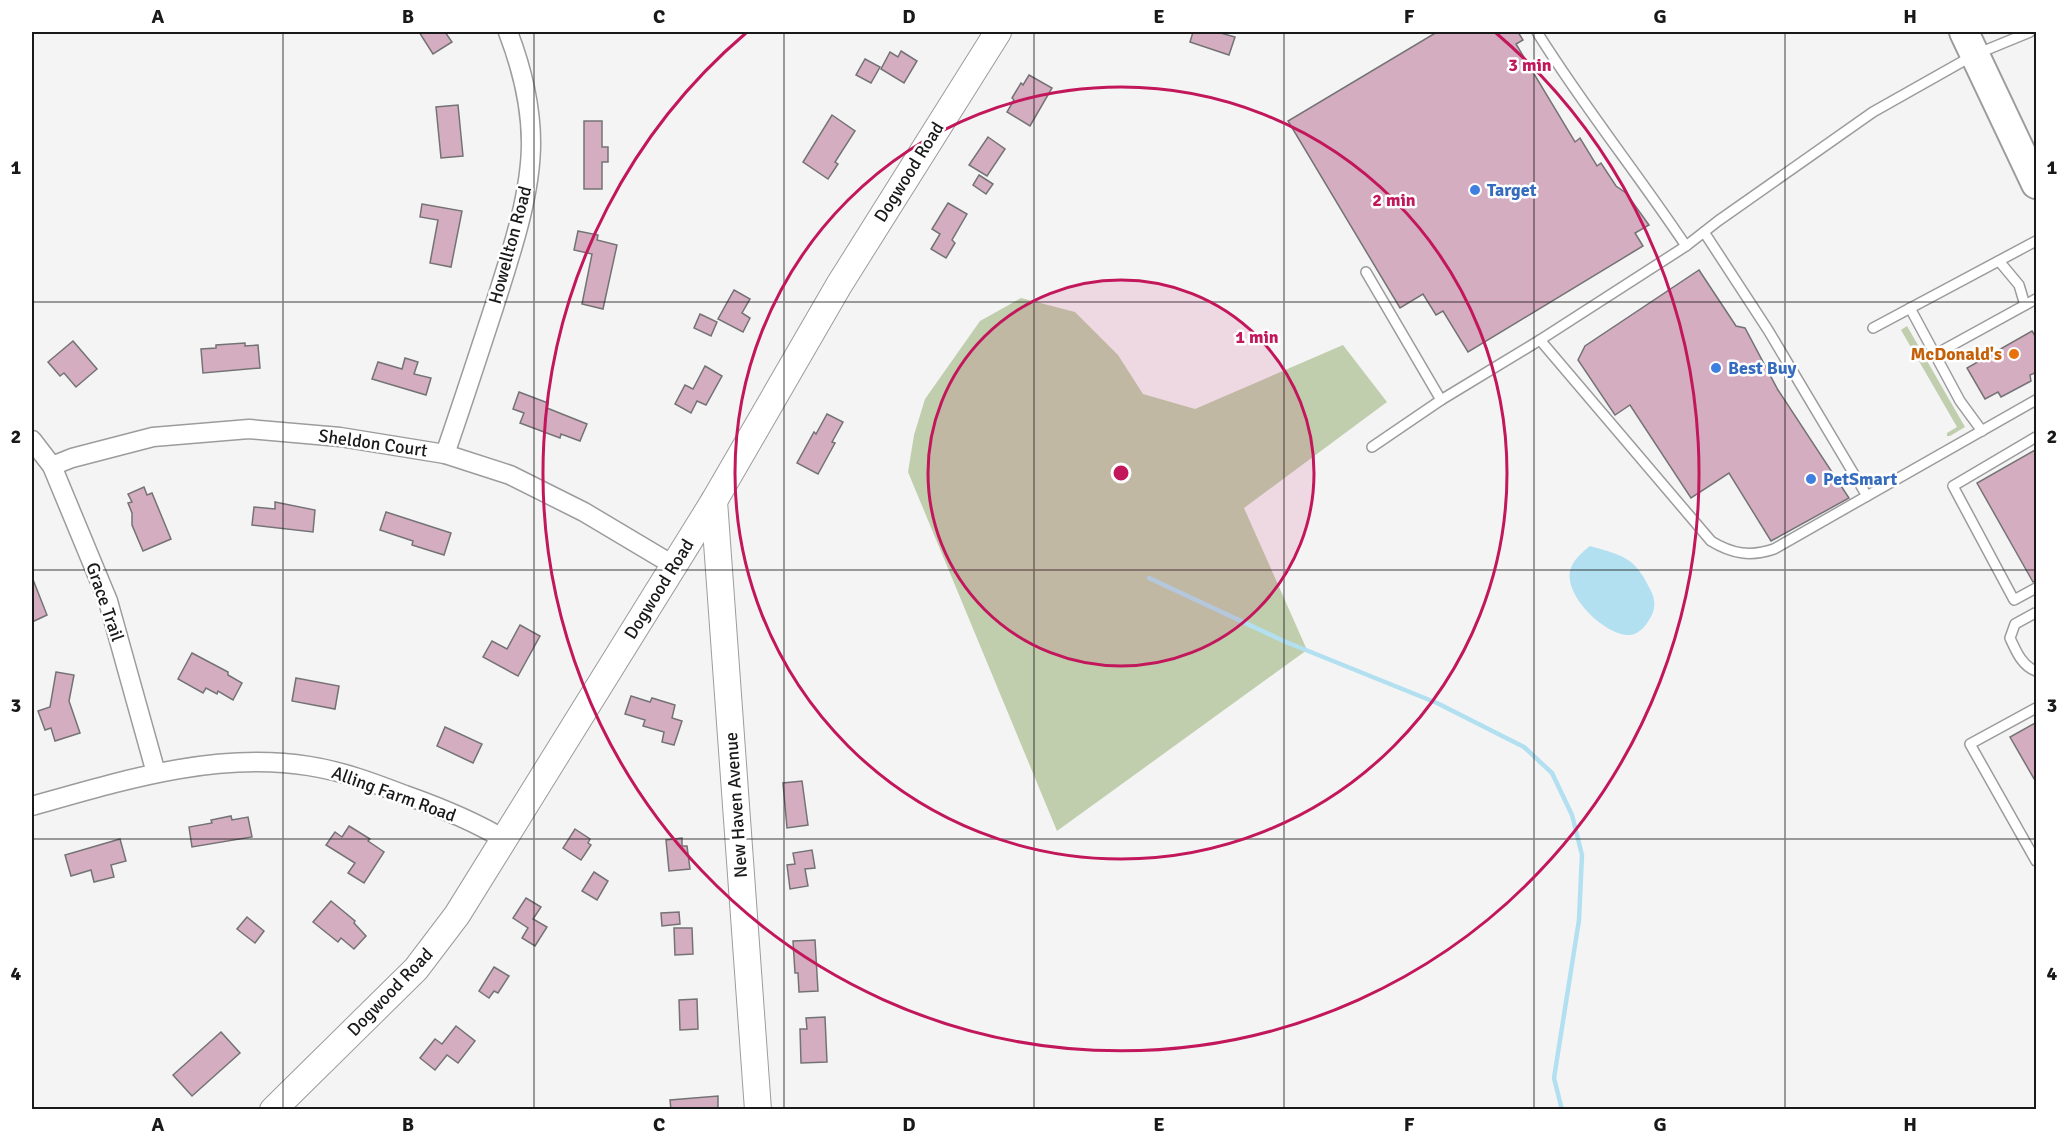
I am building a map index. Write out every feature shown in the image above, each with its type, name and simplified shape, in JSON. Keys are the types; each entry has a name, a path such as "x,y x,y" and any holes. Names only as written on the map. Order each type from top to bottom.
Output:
{"main road":[{"path":"1969,43 2037,184"}],"street":[{"name":"Howellton Road","path":"445,454 508,262 529,172 531,142 528,110 508,32"},
{"name":"Dogwood Road","path":"273,1110 416,969 457,915 714,501 839,285 998,32"},
{"name":"Sheldon Court","path":"52,466 72,458 153,437 249,429 340,436 445,454 510,475 584,513 673,565"},
{"name":"Grace Trail","path":"32,440 52,466 108,601 156,773"},
{"name":"New Haven Avenue","path":"714,501 758,1110"},
{"name":"Alling Farm Road","path":"32,806 180,768 278,762 310,766 351,776 424,801 488,829 505,840"}],"lane":[{"path":"1537,32 1582,100 1686,246"},
{"path":"1372,447 1441,400 1540,340 1686,246 1969,43 2030,32"},
{"path":"1704,232 1768,330 1867,496"},
{"path":"1873,328 2037,241"},
{"path":"1999,261 2019,285 2025,305"},
{"path":"1366,272 1441,400"},
{"path":"1936,354 2037,299"},
{"path":"1910,308 1960,400 1982,431"},
{"path":"1540,340 1711,541 1722,548 1743,554 1774,549 2037,400"},
{"path":"2037,437 1953,486 2014,600 2037,588"},
{"path":"2035,613 2015,624 2010,638 2020,658 2037,671"},
{"path":"2037,708 1970,744 2037,861"}],"green space":[{"path":"1021,298 1075,312 1118,355 1143,394 1195,409 1343,345 1387,402 1244,508 1307,650 1057,831 908,472 914,435 925,399 980,321"},
{"path":"1907,326 1965,427 1950,436 1947,436 1947,433 1957,427 1901,330"}],"water":[{"path":"1590,546 1619,555 1633,564 1650,589 1654,609 1647,623 1637,633 1627,635 1607,628 1588,612 1573,591 1570,581 1571,567"}],"building":[{"path":"419,32 445,32 452,42 433,54"},
{"path":"1193,32 1217,32 1235,37 1229,55 1190,42"},
{"name":"Target","path":"1437,32 1518,32 1523,40 1516,44 1575,142 1580,138 1597,166 1601,163 1616,186 1626,193 1649,225 1635,233 1643,246 1468,352 1443,311 1436,315 1423,294 1400,308 1288,121"},
{"path":"901,51 917,61 904,83 881,69 890,52 898,57"},
{"path":"865,59 880,67 871,83 856,75"},
{"path":"1029,75 1052,88 1030,126 1007,112 1014,100 1012,98"},
{"path":"458,105 463,156 441,158 436,107"},
{"path":"832,115 855,131 835,162 838,164 828,179 803,162"},
{"path":"584,121 602,121 602,147 608,147 608,162 602,162 602,189 584,189"},
{"path":"988,137 1005,149 987,176 969,165"},
{"path":"979,175 993,184 986,194 973,185"},
{"path":"948,203 967,214 952,240 955,243 946,258 931,249 940,234 932,229"},
{"path":"422,204 462,211 451,267 430,263 438,220 420,217"},
{"path":"578,231 598,235 597,240 617,245 603,309 582,304 592,254 574,250"},
{"path":"1699,270 1736,326 1745,328 1778,390 1849,498 1771,541 1729,473 1691,498 1630,405 1615,415 1578,360 1585,346"},
{"path":"734,290 750,299 742,313 750,318 743,332 718,319"},
{"path":"700,314 717,322 711,336 694,328"},
{"name":"McDonald's","path":"2032,331 2037,339 2037,372 2030,375 2031,381 2001,397 1998,392 1985,399 1967,368"},
{"path":"73,341 97,369 76,387 64,373 60,376 48,362"},
{"path":"245,343 245,346 258,345 260,368 203,373 201,349 216,348 216,345"},
{"path":"405,358 418,362 414,374 431,378 426,395 372,379 378,362 402,369"},
{"path":"705,366 722,376 706,405 697,401 691,413 675,404 685,385 693,389"},
{"path":"519,392 548,403 547,408 587,424 580,441 561,434 560,438 520,423 524,413 513,409"},
{"path":"827,414 843,422 832,442 835,443 818,474 797,463"},
{"path":"2037,449 2037,581 2033,582 1977,483"},
{"path":"144,487 147,495 152,493 171,539 143,551 132,525 132,513 128,503 132,502 128,494"},
{"path":"275,502 315,510 313,532 252,525 254,507 275,509"},
{"path":"386,512 451,533 444,555 412,545 413,541 380,530"},
{"path":"32,577 47,615 32,622"},
{"path":"520,625 540,636 518,676 483,657 492,641 507,649"},
{"path":"192,653 228,672 228,675 242,683 233,700 218,691 217,694 206,688 203,693 178,679"},
{"path":"56,672 74,675 69,701 80,733 55,741 51,728 45,730 38,711 50,707"},
{"path":"296,678 339,686 335,709 292,701"},
{"path":"631,696 650,702 652,698 675,705 672,718 682,721 674,745 662,742 664,732 643,726 645,720 625,714"},
{"path":"2037,722 2037,784 2010,737"},
{"path":"445,727 482,744 473,763 437,746"},
{"path":"802,781 808,825 787,828 783,783"},
{"path":"231,816 232,820 248,817 252,837 192,847 189,827 212,823 211,820"},
{"path":"349,826 370,839 368,841 384,852 364,883 348,873 355,863 326,845 335,832 342,837"},
{"path":"575,829 590,839 588,843 591,845 581,860 563,848"},
{"path":"682,838 682,846 687,846 690,869 669,871 666,840"},
{"path":"120,839 126,861 111,865 114,877 94,882 91,870 71,876 65,855"},
{"path":"812,850 815,868 805,869 808,886 790,889 787,865 795,864 793,853"},
{"path":"594,872 608,881 597,900 582,891"},
{"path":"526,898 541,907 533,919 547,927 535,946 522,938 528,928 513,918"},
{"path":"331,901 355,921 354,923 366,936 354,949 341,938 338,942 313,922"},
{"path":"679,912 680,924 662,926 661,913"},
{"path":"247,917 264,931 255,943 237,929"},
{"path":"674,928 692,928 693,954 675,955"},
{"path":"815,940 818,991 799,992 793,941"},
{"path":"494,967 509,976 498,993 494,991 489,998 479,991"},
{"path":"697,999 698,1029 680,1030 679,1000"},
{"path":"825,1017 827,1062 801,1063 800,1029 807,1029 806,1018"},
{"path":"456,1026 475,1041 458,1063 447,1055 435,1070 420,1058 435,1039 442,1044"},
{"path":"221,1032 240,1053 192,1096 173,1075"},
{"path":"718,1096 718,1110 671,1110 670,1100"}],"waterway":[{"path":"1149,578 1286,642 1437,703 1524,747 1552,773 1572,815 1582,855 1579,920 1554,1078 1562,1110"}],"place":[{"name":"Target","path":"1475,190"},
{"name":"McDonald's","path":"2014,354"},
{"name":"Best Buy","path":"1716,368"},
{"name":"PetSmart","path":"1811,479"}]}
